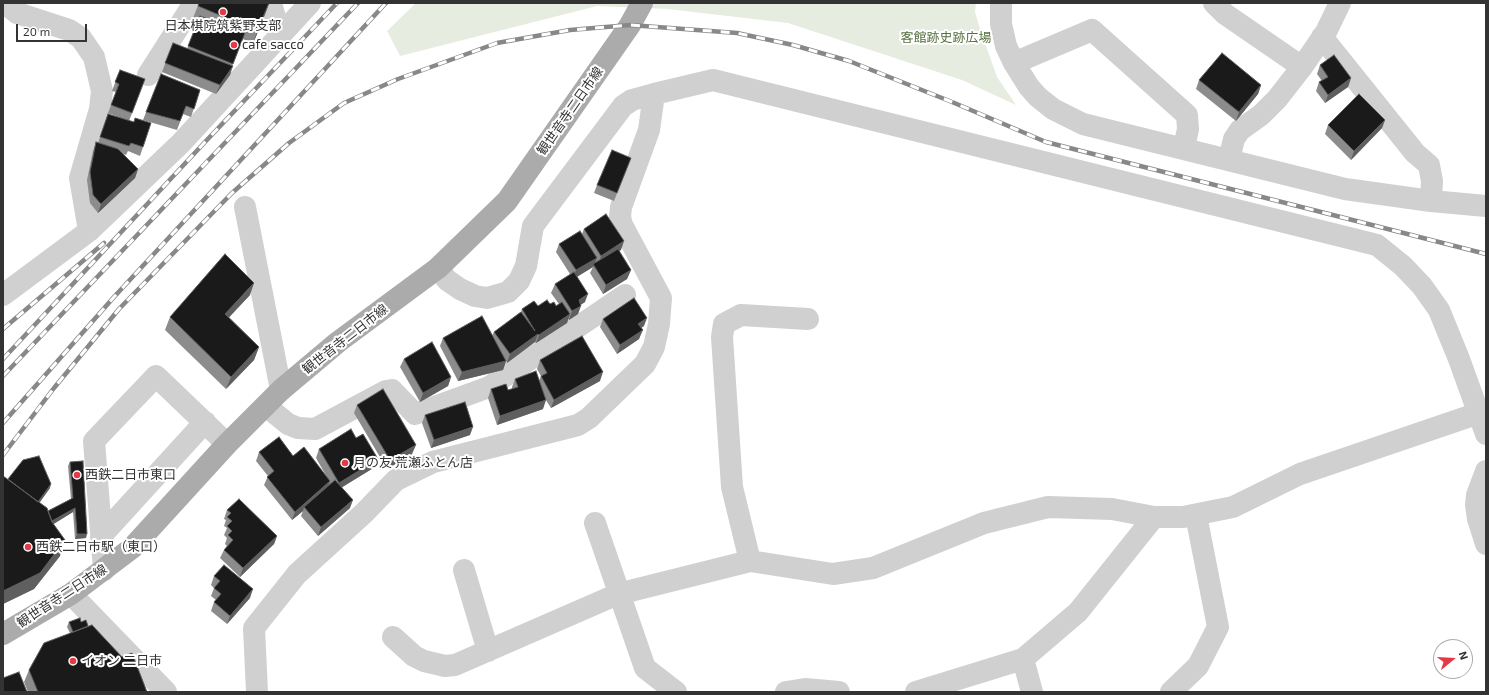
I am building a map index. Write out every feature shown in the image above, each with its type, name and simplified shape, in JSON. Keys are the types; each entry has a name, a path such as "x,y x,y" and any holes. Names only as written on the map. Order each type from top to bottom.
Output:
{"main road":[{"name":"観世音寺二日市線","path":"3,634 71,594 132,548 227,444 281,390 338,342 438,268 507,201 630,25 642,3"}],"street":[{"path":"5,3 17,13 69,30 81,38 94,57 102,91 100,109 80,178 89,231"},
{"path":"148,75 194,3"},
{"path":"271,3 280,36"},
{"path":"3,295 89,231 181,143 310,3"},
{"path":"1001,3 1003,35 1014,63 1038,97 1068,117 1083,124 1345,189 1431,201 1486,206"},
{"path":"1214,3 1225,14 1302,67"},
{"path":"1229,160 1234,139 1240,130 1261,115 1277,99 1302,67 1322,37 1340,3"},
{"path":"1014,63 1092,30 1187,115 1188,129 1184,148"},
{"path":"1322,37 1414,153 1429,165 1432,181 1431,201"},
{"path":"438,268 447,280 460,289 475,296 487,298 508,292 519,281 526,266 533,226 623,106 632,100 713,80 1377,245 1403,266 1422,286 1439,310 1486,434"},
{"path":"257,692 254,628 297,574 364,513 396,480 433,462 578,425 589,418 645,364 654,348 659,324 661,298 622,225 620,217 621,207 649,130 654,94"},
{"path":"246,207 281,390"},
{"path":"266,406 288,424 298,428 315,429 386,391 392,390 415,414 489,387 625,295"},
{"path":"750,561 732,488 722,337 724,324 741,315 808,319"},
{"path":"104,570 94,441 156,376 227,444"},
{"path":"393,637 414,656 434,664 455,665 618,594 750,561 833,574 873,568 984,523 1048,508 1112,509 1154,517 1183,517 1196,515 1233,507 1300,474 1479,413"},
{"path":"101,536 205,422"},
{"path":"1486,471 1477,495 1476,505 1478,518 1486,544"},
{"path":"1171,692 1198,666 1218,627 1196,515"},
{"path":"916,692 1023,659 1078,612 1154,517"},
{"path":"595,523 618,594 645,668 676,692"},
{"path":"464,570 488,651"},
{"path":"71,594 166,692"},
{"path":"1023,659 1032,692"},
{"path":"786,692 805,688 839,692"}],"green space":[{"name":"客館跡史跡広場","path":"416,3 976,3 975,12 997,77 1016,105 962,80 788,23 668,9 597,6 400,56 387,31"}],"building":[{"path":"199,3 269,3 257,31 198,6"},
{"path":"200,16 245,33 233,64 188,46"},
{"path":"173,43 233,66 220,85 165,63"},
{"path":"1222,53 1261,85 1239,112 1199,80"},
{"path":"1334,55 1351,78 1328,95 1319,82 1328,77 1320,65"},
{"path":"120,70 145,79 132,113 111,105 119,84 115,82"},
{"path":"161,74 200,90 194,109 186,106 180,121 146,112"},
{"path":"1359,94 1385,120 1354,151 1328,125"},
{"path":"108,114 134,122 135,118 151,123 143,147 131,143 129,146 100,137"},
{"path":"96,142 118,149 138,169 101,204 93,195 90,172"},
{"path":"612,150 631,158 617,193 597,185"},
{"path":"606,214 624,241 601,256 584,229"},
{"path":"580,231 597,258 576,270 559,244"},
{"path":"618,249 631,270 606,285 593,264"},
{"path":"225,254 254,283 225,314 259,347 231,377 170,317"},
{"path":"574,272 588,294 579,300 581,306 572,311 555,284"},
{"path":"634,298 647,318 638,324 643,330 620,345 603,319"},
{"path":"547,300 550,304 554,302 556,306 562,302 570,314 510,354 494,332 521,312 535,331 522,309 534,301 538,306"},
{"path":"482,316 506,361 462,372 443,338"},
{"path":"582,336 603,372 554,400 541,376 547,373 540,360"},
{"path":"432,342 451,377 423,393 404,359"},
{"path":"536,371 546,400 500,416 491,389 506,384 508,390 518,387 515,379"},
{"path":"383,389 416,445 390,460 357,405"},
{"path":"465,402 473,427 434,440 425,415"},
{"name":"月の友 荒瀬ふとん店","path":"351,429 356,438 363,434 378,459 339,483 319,449"},
{"path":"279,437 293,456 304,447 330,481 295,512 267,477 274,471 259,452"},
{"path":"39,456 51,484 38,502 8,479 23,460"},
{"path":"83,461 87,534 77,534 75,508 52,521 48,511 73,498 70,462"},
{"name":"西鉄二日市駅（東口）","path":"3,476 47,508 52,522 65,540 40,573 3,591"},
{"path":"335,480 353,500 321,527 304,507"},
{"path":"239,499 277,536 243,568 224,550 233,540 228,535 232,531 227,526 232,521 227,517 231,513 227,510"},
{"path":"224,565 253,589 230,616 214,602 221,594 214,588 220,581 214,576"},
{"path":"80,618 81,622 86,620 88,626 73,632 69,622"},
{"name":"イオン 二日市","path":"92,625 122,657 132,653 147,692 38,692 29,670 44,643"},
{"path":"19,672 27,692 3,692 3,678"}],"railway":[{"path":"3,359 337,3"},
{"path":"3,376 358,3"},
{"path":"3,423 114,297 386,3"},
{"path":"3,455 54,388 119,309 232,193 289,143 344,103 398,79 497,43 570,30 630,25 737,33 793,45 849,61 952,102 1046,142 1486,254"},
{"path":"3,329 104,243"}],"place":[{"name":"日本棋院筑紫野支部","path":"223,12"},
{"name":"cafe sacco","path":"234,45"},
{"name":"月の友 荒瀬ふとん店","path":"345,463"},
{"name":"西鉄二日市東口","path":"77,475"},
{"name":"西鉄二日市駅（東口）","path":"28,547"},
{"name":"イオン 二日市","path":"73,661"}]}
